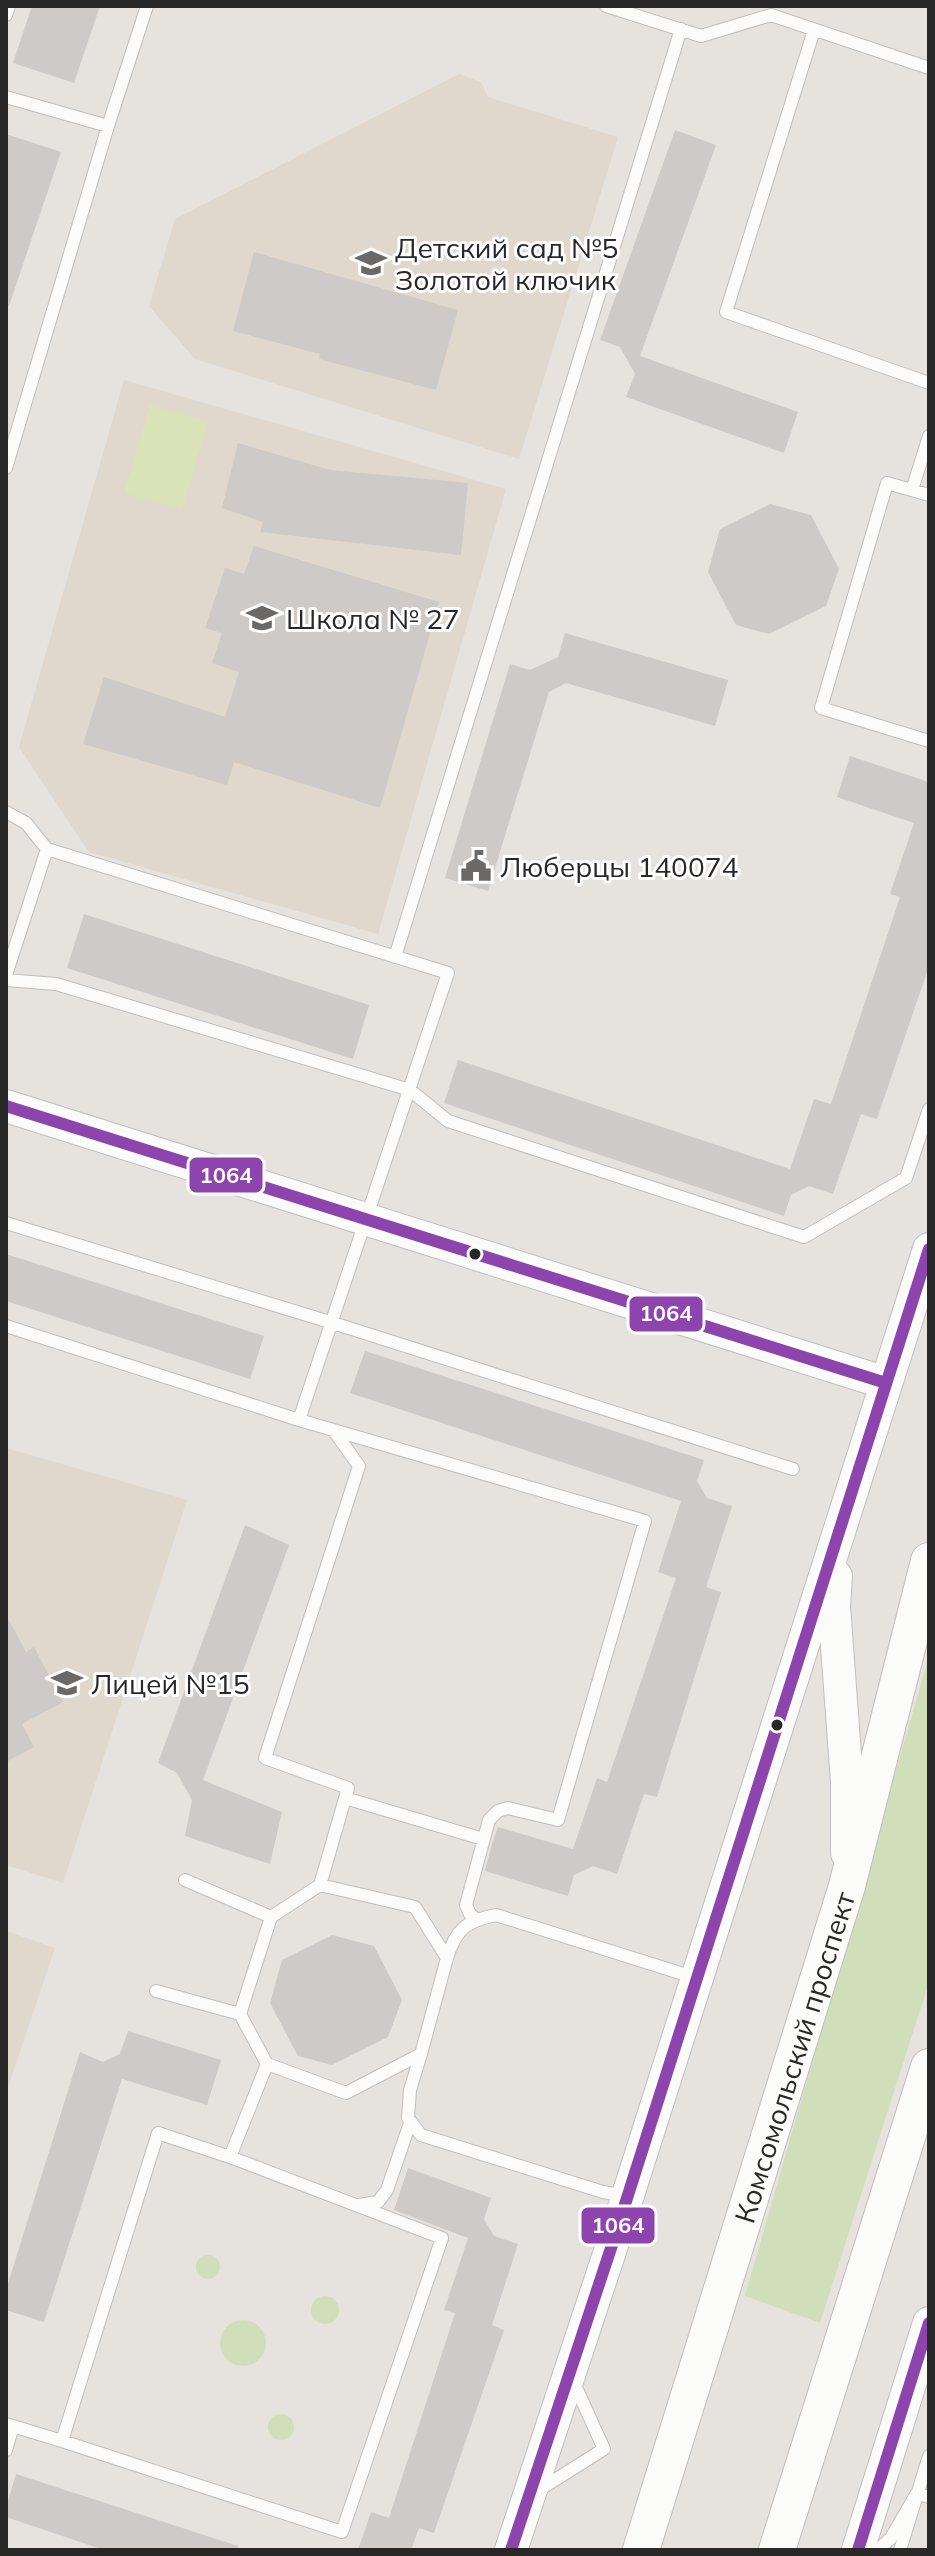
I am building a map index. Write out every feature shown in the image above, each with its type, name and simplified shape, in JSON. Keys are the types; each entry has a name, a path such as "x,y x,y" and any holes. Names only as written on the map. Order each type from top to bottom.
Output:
{"main road":[{"name":"Комсомольский проспект","path":"641,2550 847,1886 929,1561"},
{"path":"777,2550 929,2067"}],"street":[{"path":"6,1106 886,1383"},
{"path":"511,2550 929,1249"},
{"path":"838,1537 834,1606 847,1782 847,1886"},
{"path":"858,2550 912,2398 929,2323"}],"lane":[{"path":"6,15 9,6"},
{"path":"6,468 147,6"},
{"path":"606,6 701,36 772,11 814,30 929,68"},
{"path":"395,957 681,29"},
{"path":"814,30 726,312 929,383"},
{"path":"6,97 108,126"},
{"path":"912,490 929,436"},
{"path":"929,495 887,483 821,708 929,741"},
{"path":"6,812 26,823 47,849 448,973 299,1420"},
{"path":"47,849 6,977 56,984 410,1090 448,1121 804,1237 906,1178 929,1109"},
{"path":"6,1223 793,1469"},
{"path":"6,1326 334,1431 645,1521 558,1820 508,1808 498,1811 489,1820 466,1905 476,1919"},
{"path":"334,1431 359,1466 265,1758 348,1788 320,1885 271,1917 240,2014 267,2064 346,2093 421,2054"},
{"path":"345,1798 483,1839"},
{"path":"185,1880 271,1917"},
{"path":"320,1885 415,1907 447,1958"},
{"path":"355,2205 378,2202 387,2190 410,2123 410,2090 454,1936 476,1919 496,1915 696,1978"},
{"path":"156,1991 240,2014"},
{"path":"230,2157 267,2064"},
{"path":"410,2123 421,2135 603,2192 627,2196"},
{"path":"6,2450 10,2425 342,2532 442,2238 230,2157 158,2133 62,2441"},
{"path":"528,2497 604,2449 570,2372"},
{"path":"900,2550 923,2495 929,2456"},
{"path":"878,2550 891,2538 923,2495"}],"shaded area":[{"name":"Детский сад №5 Золотой ключик","path":"459,74 481,82 488,97 618,137 519,459 195,359 149,306 175,219"},
{"name":"Школа № 27","path":"124,380 506,489 378,934 89,852 19,747"},
{"name":"Лицей №15","path":"6,1448 187,1500 63,1883 6,1865"},
{"path":"6,1931 55,1948 6,2093"}],"green space":[{"path":"150,405 208,422 182,510 124,493"},
{"path":"929,1656 929,1982 820,2323 745,2296"},
{"path":"208,2255 217,2258 220,2267 217,2276 208,2279 199,2276 196,2267 199,2258"},
{"path":"325,2296 335,2300 339,2310 335,2320 325,2324 315,2320 311,2310 315,2300"},
{"path":"243,2320 259,2327 266,2343 259,2359 243,2366 227,2359 220,2343 227,2327"},
{"path":"281,2414 290,2418 294,2427 290,2436 281,2440 272,2436 268,2427 272,2418"}],"building":[{"path":"32,6 100,6 74,83 13,63"},
{"path":"675,130 716,145 640,356 798,412 784,453 626,397 635,374 620,347 600,340"},
{"path":"6,134 61,152 9,306 6,306"},
{"path":"254,252 458,310 436,390 319,359 320,354 233,331"},
{"path":"238,443 330,470 468,483 461,555 260,532 263,522 222,508"},
{"path":"770,504 811,515 839,569 826,606 769,634 736,625 708,572 720,529"},
{"path":"254,546 439,602 380,808 234,762 227,785 83,744 104,677 225,717 239,672 212,663 222,633 205,628 225,568 244,574"},
{"path":"565,633 728,680 715,726 566,683 549,692 488,891 445,878 510,664 530,670 558,657"},
{"path":"850,756 929,782 929,966 877,1119 861,1114 833,1194 809,1186 791,1195 784,1216 444,1103 458,1060 790,1169 814,1099 831,1104 900,897 890,894 914,823 837,797"},
{"path":"84,914 369,1005 353,1059 67,968"},
{"path":"6,1254 264,1336 250,1379 6,1301"},
{"path":"365,1351 704,1460 697,1481 707,1498 732,1506 706,1587 721,1592 657,1797 644,1794 617,1874 593,1866 574,1875 568,1896 485,1871 492,1844 498,1827 573,1849 597,1778 607,1782 676,1578 658,1572 681,1501 350,1393"},
{"path":"245,1525 289,1545 203,1780 282,1812 270,1864 185,1836 192,1800 177,1773 158,1763"},
{"path":"6,1615 26,1652 34,1647 63,1702 22,1724 34,1747 6,1762"},
{"path":"332,1935 374,1946 402,2000 388,2037 332,2065 298,2056 270,2003 282,1960"},
{"path":"128,2031 221,2060 207,2105 122,2079 44,2322 6,2310 6,2290 80,2052 103,2062 120,2054"},
{"path":"408,2168 491,2198 484,2219 494,2236 518,2244 492,2325 504,2330 434,2533 419,2528 411,2550 358,2550 371,2512 389,2518 455,2313 444,2310 468,2238 394,2210"},
{"path":"16,2474 238,2546 237,2550 104,2550 6,2517"}],"transit line":[{"name":"1064","path":"6,1106 886,1383"},
{"name":"1064","path":"511,2550 614,2239 929,1249"},
{"name":"1064","path":"858,2550 929,2323"}],"place":[{"name":"Детский сад №5 Золотой ключик","path":"371,263"},
{"name":"Школа № 27","path":"262,618"},
{"name":"Люберцы 140074","path":"476,866"},
{"name":"Лицей №15","path":"67,1683"}]}
